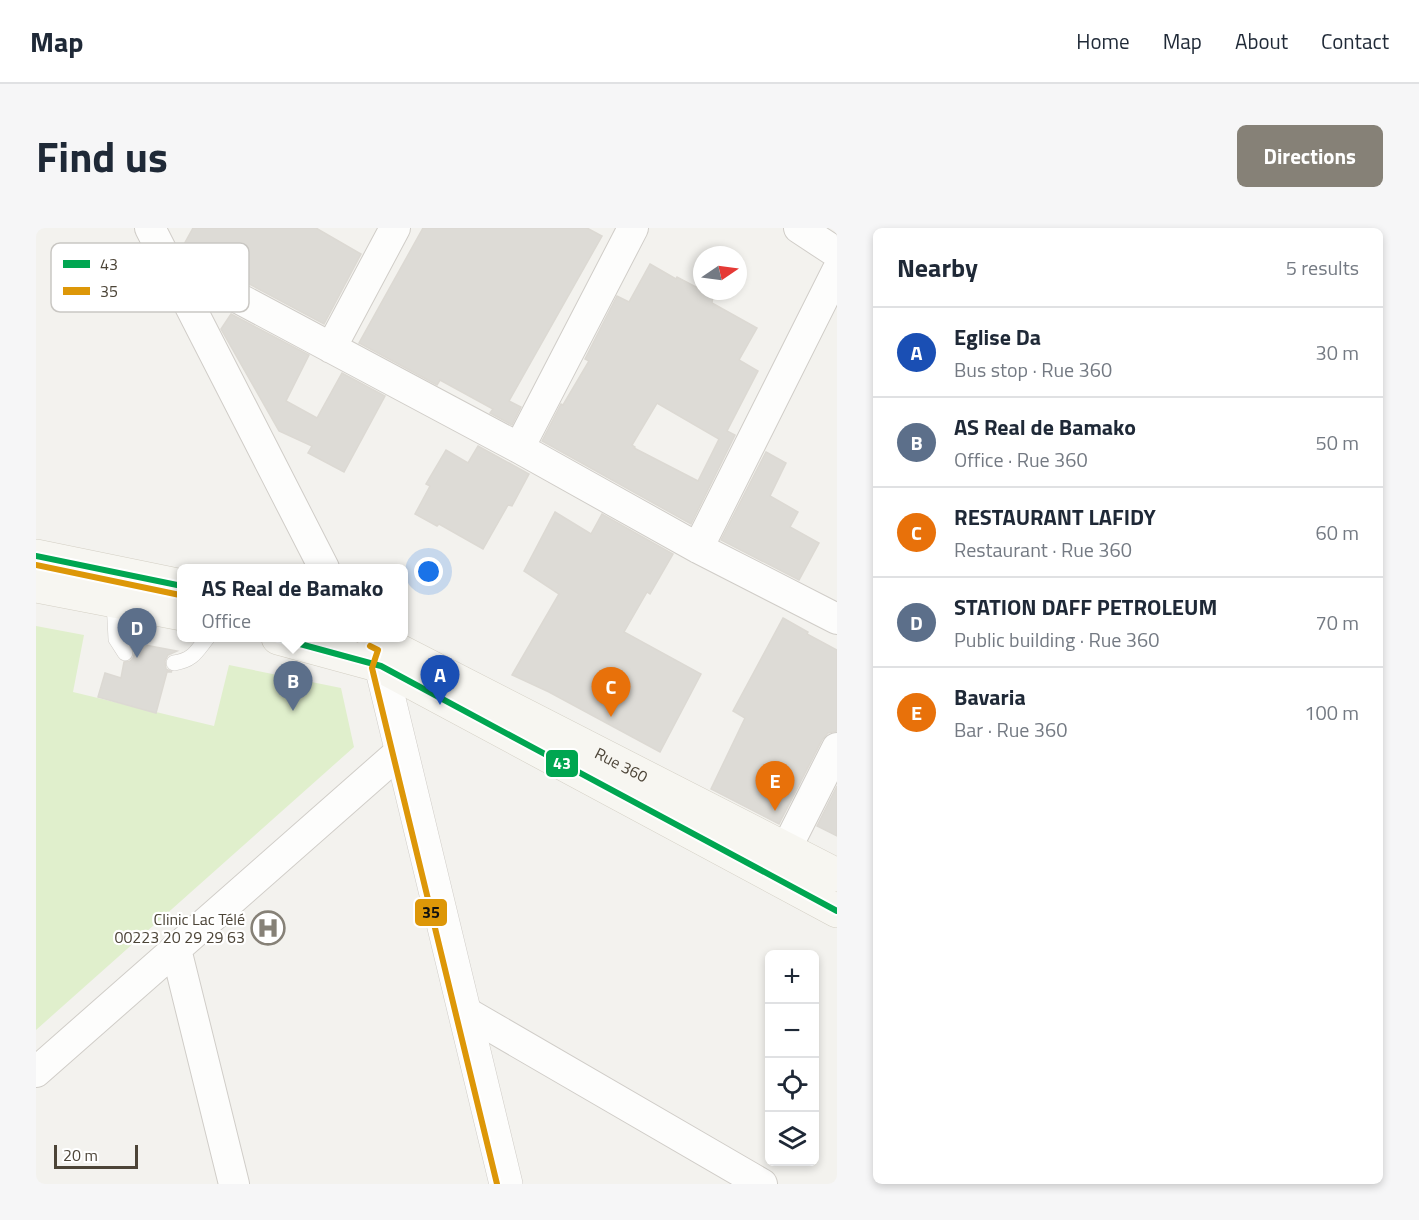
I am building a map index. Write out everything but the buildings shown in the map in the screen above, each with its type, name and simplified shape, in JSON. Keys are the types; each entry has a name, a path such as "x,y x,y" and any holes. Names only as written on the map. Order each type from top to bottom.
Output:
{"main road":[{"path":"36,556 177,585"},
{"path":"36,586 177,613"},
{"name":"Rue 360","path":"313,642 382,650 837,875"},
{"name":"Rue 360","path":"382,650 837,911"}],"street":[{"path":"331,348 395,228"},
{"path":"519,448 633,228"},
{"path":"799,228 837,253"},
{"path":"152,229 158,243"},
{"path":"698,548 837,271"},
{"path":"249,304 519,448 698,548 837,619"},
{"path":"193,312 322,564"},
{"path":"382,650 402,750 506,1184"},
{"path":"786,849 837,748"},
{"path":"36,1072 402,750"},
{"path":"176,949 234,1184"},
{"path":"464,1011 762,1184"}],"lane":[{"path":"114,601 116,639 125,653"},
{"path":"174,663 186,661 204,642"}],"green space":[{"path":"36,626 84,635 73,692 214,726 229,665 341,688 354,747 36,1030"}],"transit line":[{"name":"43","path":"36,556 177,585"},
{"name":"35","path":"36,565 177,594"},
{"name":"43","path":"293,642 381,666 837,911"},
{"name":"35","path":"370,646 378,650 372,668 497,1184"}],"place":[{"name":"STATION DAFF PETROLEUM","path":"137,658"},
{"name":"Eglise Da","path":"440,705"},
{"name":"AS Real de Bamako","path":"293,711"},
{"name":"RESTAURANT LAFIDY","path":"611,717"},
{"name":"Bavaria","path":"775,811"},
{"name":"Clinic Lac Télé 00223 20 29 29 63","path":"268,928"}]}
